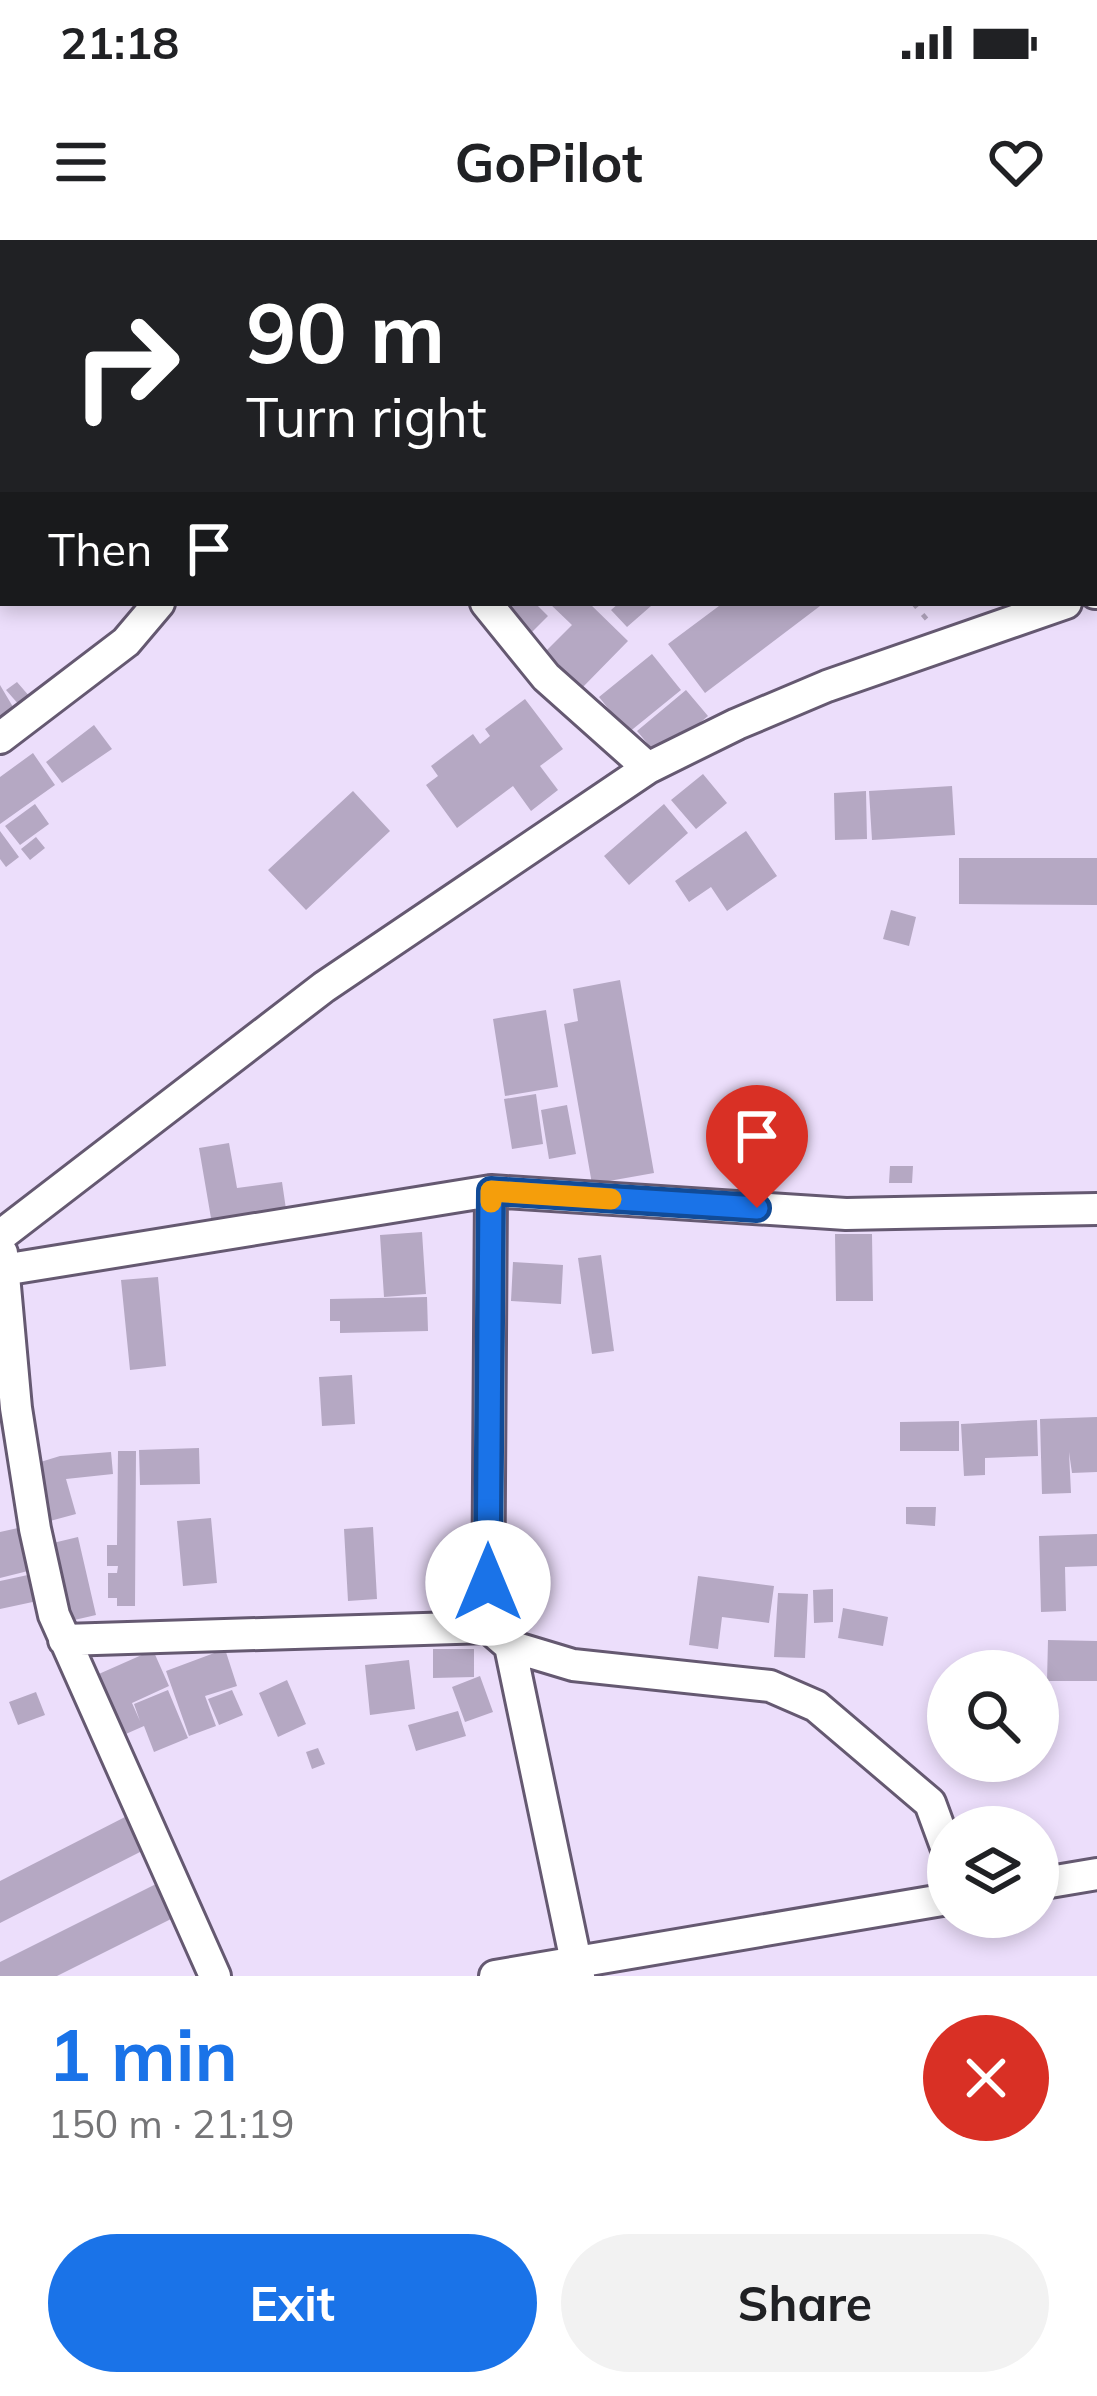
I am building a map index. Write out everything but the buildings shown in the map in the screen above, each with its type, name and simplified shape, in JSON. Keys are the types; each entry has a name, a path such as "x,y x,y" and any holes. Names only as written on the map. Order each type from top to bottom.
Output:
{"street":[{"path":"0,738 126,642 156,606"},
{"path":"488,606 546,677 647,768"},
{"path":"215,1976 54,1616 16,1408 0,1235 324,986 647,768 827,686 1057,606"},
{"path":"3,1270 491,1191 846,1214 1097,1209"},
{"path":"491,1191 499,1636 577,1969"},
{"path":"64,1640 499,1636 573,1665 770,1687 816,1706 931,1806"},
{"path":"1059,1880 1097,1874"},
{"path":"495,1976 577,1969 927,1903"}],"slow traffic":[{"path":"491,1202 491,1191 611,1199"}],"route":[{"path":"488,1583 491,1191 757,1208"}]}
